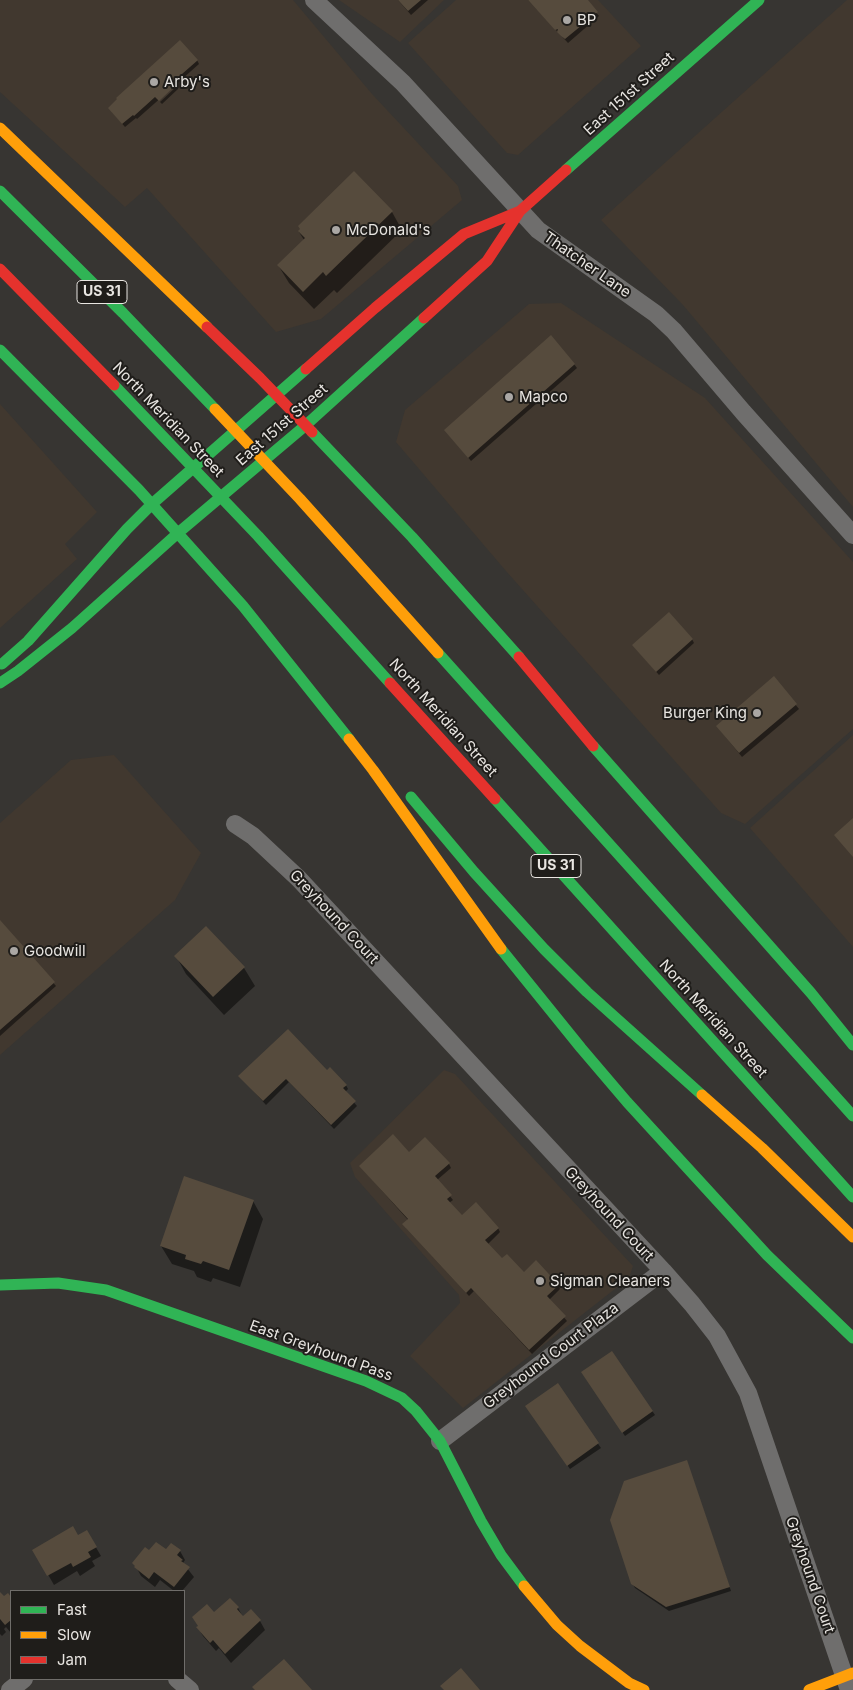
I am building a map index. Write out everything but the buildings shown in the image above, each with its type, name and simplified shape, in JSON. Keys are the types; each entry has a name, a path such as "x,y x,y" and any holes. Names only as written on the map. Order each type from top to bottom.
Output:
{"main road":[{"name":"East 151st Street","path":"0,683 72,628 178,533 306,425 487,261 520,212 759,0"},
{"path":"0,128 277,395 412,537 509,645 578,729 811,993 853,1044"},
{"name":"US 31","path":"0,191 123,313 300,499 853,1116"},
{"name":"East 151st Street","path":"0,665 28,641 127,529 152,504 375,308 464,234 520,212"},
{"name":"North Meridian Street","path":"0,269 159,431 258,536 853,1197"},
{"path":"0,350 152,504 244,606 312,690 373,770 494,940 580,1048 633,1110 720,1206 817,1305 853,1338"},
{"path":"312,690 390,774"},
{"path":"403,789 429,817 474,872 544,949 587,992 762,1148 853,1237"},
{"path":"811,993 853,1036"},
{"name":"East Greyhound Pass","path":"0,1285 58,1283 106,1290 366,1381 402,1398 416,1411 440,1441 501,1556 536,1601 557,1625 580,1646 629,1683 644,1690"},
{"path":"809,1690 849,1680"}],"street":[{"name":"Thatcher Lane","path":"314,0 403,83 538,230 656,314 674,331 743,412 853,535"},
{"name":"Greyhound Court","path":"235,824 253,836 299,880 663,1271 717,1336 748,1393 849,1680"},
{"name":"Greyhound Court Plaza","path":"440,1441 663,1271"},
{"path":"10,1690 23,1680"},
{"path":"178,1680 190,1690"}],"shaded area":[{"path":"0,0 293,0 372,94 458,186 462,200 321,319 276,332 147,188 125,207 0,92"},
{"path":"339,0 444,0 400,42"},
{"path":"456,0 598,0 641,46 518,155 507,153 408,43"},
{"path":"847,0 853,0 853,507 683,305 601,220"},
{"path":"561,303 705,398 853,562 853,729 745,824 721,813 506,571 396,442 405,410 529,304"},
{"path":"0,404 97,512 65,544 77,559 0,628"},
{"path":"853,735 853,947 750,828"},
{"path":"114,755 201,853 175,900 0,1055 0,823 71,760"},
{"path":"444,1070 455,1074 633,1266 629,1278 463,1408 410,1356 460,1303 459,1295 355,1177 350,1163"}],"traffic: fast":[{"path":"566,170 759,0"},
{"path":"0,191 123,313 215,409"},
{"path":"0,683 72,628 178,533 306,425 424,318"},
{"path":"0,350 139,490 243,606 349,739"},
{"path":"2,664 28,641 127,529 152,504 306,369"},
{"path":"114,385 258,536 390,683"},
{"path":"312,432 412,537 519,657"},
{"path":"438,653 853,1116"},
{"path":"593,746 811,993 853,1045"},
{"path":"411,797 474,872 544,949 587,992 702,1095"},
{"path":"495,799 853,1197"},
{"path":"501,949 627,1102 767,1255 853,1338"},
{"path":"0,1285 58,1283 106,1290 366,1381 402,1398 416,1411 440,1441 481,1521 501,1555 524,1586"}],"traffic: slow":[{"path":"0,128 207,327"},
{"path":"215,409 300,499 438,653"},
{"path":"349,739 501,949"},
{"path":"702,1095 762,1148 853,1237"},
{"path":"524,1586 557,1625 580,1646 629,1683 644,1690"},
{"path":"809,1690 853,1673"}],"traffic: jam":[{"path":"424,318 487,261 520,211 566,170"},
{"path":"306,369 375,308 464,234 520,211"},
{"path":"0,269 114,385"},
{"path":"207,327 312,432"},
{"path":"519,657 593,746"},
{"path":"390,683 495,799"}],"place":[{"name":"BP","path":"567,20"},
{"name":"Arby's","path":"154,82"},
{"name":"McDonald's","path":"336,230"},
{"name":"Mapco","path":"509,397"},
{"name":"Burger King","path":"757,713"},
{"name":"Goodwill","path":"14,951"},
{"name":"Sigman Cleaners","path":"540,1281"}]}
